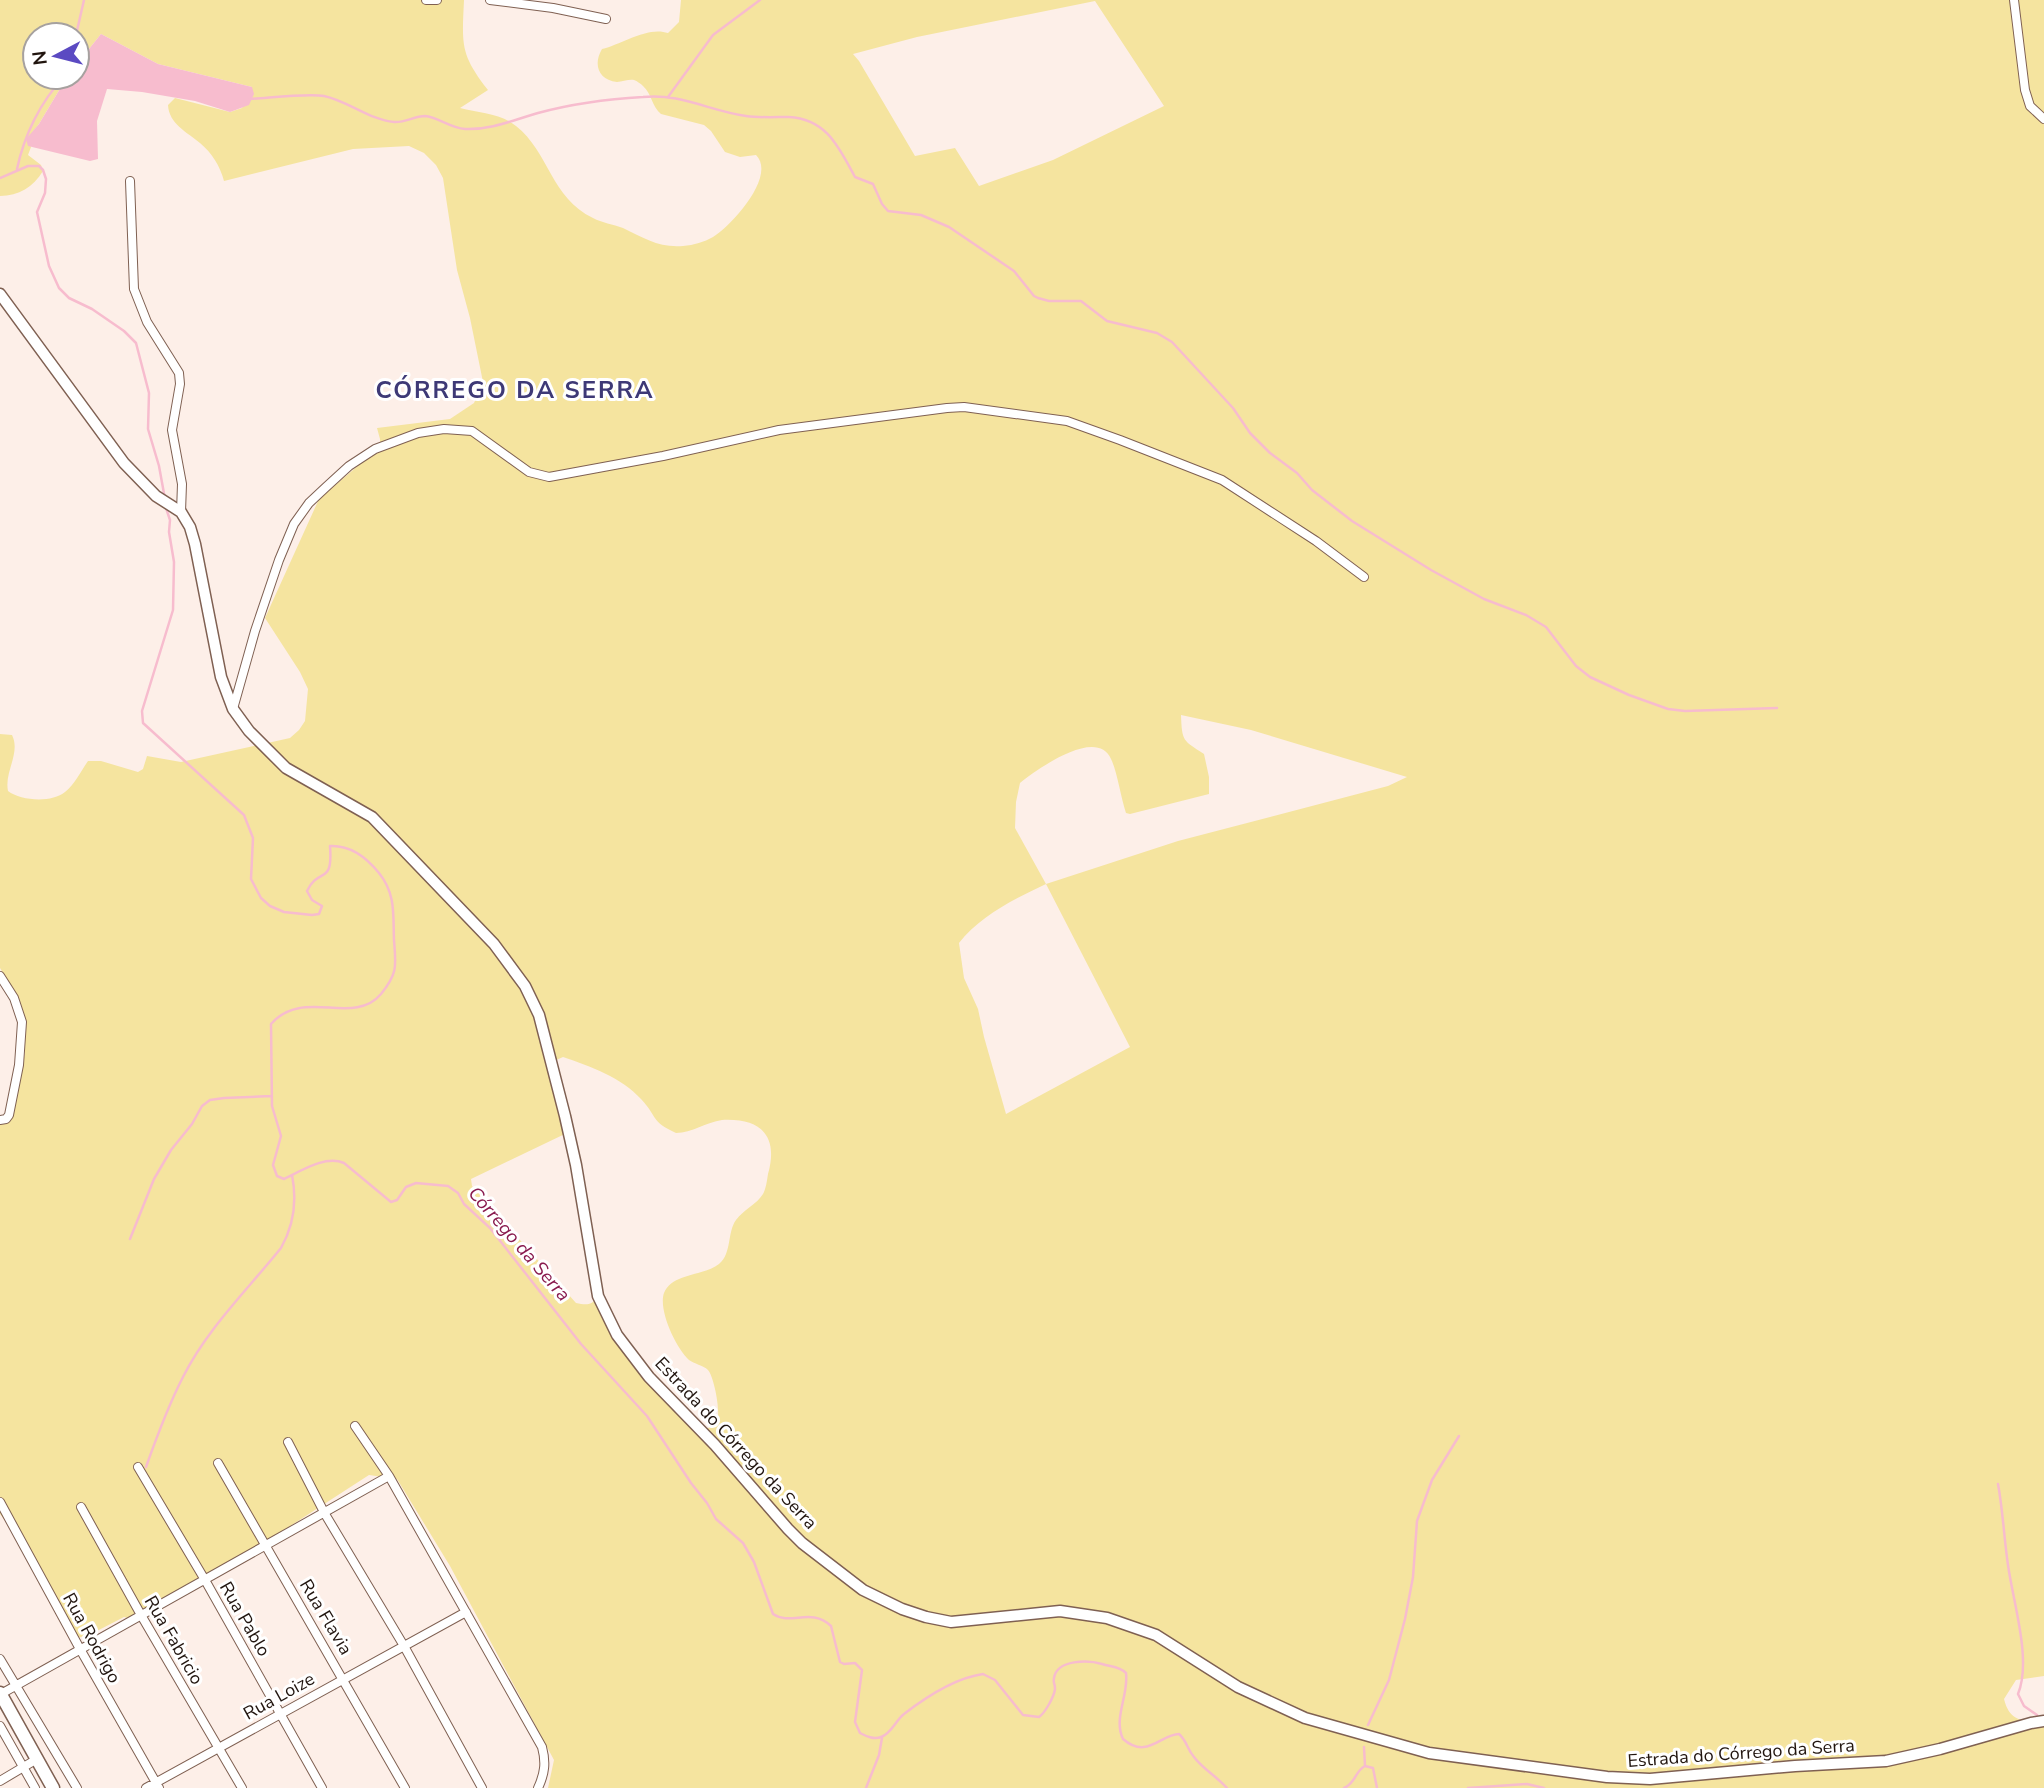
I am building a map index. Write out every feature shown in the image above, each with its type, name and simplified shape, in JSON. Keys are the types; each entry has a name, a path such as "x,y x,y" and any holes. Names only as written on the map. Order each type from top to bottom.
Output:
{"main road":[{"path":"0,1694 53,1788"}],"street":[{"path":"426,0 437,0"},
{"path":"490,0 553,8 606,19"},
{"path":"2014,0 2025,90 2030,106 2044,119"},
{"path":"0,294 117,453 156,496 176,509 182,484 172,430 180,384 179,373 147,322 134,289 130,181"},
{"path":"233,709 279,560 294,524 309,503 349,466 375,449 418,433 444,429 472,431 529,472 549,477 663,456 779,429 947,408 964,407 1067,421 1240,490 1364,577"},
{"name":"Estrada do Córrego da Serra","path":"176,509 190,527 195,544 221,677 233,709 265,749 286,768 354,804 372,817 494,944 525,986 539,1015 576,1165 598,1296 617,1335 649,1377 715,1445 789,1529 853,1583 880,1600 902,1609 926,1618 951,1622 1042,1612 1069,1612 1107,1618 1156,1635 1238,1687 1305,1718 1429,1753 1651,1784 1795,1766 1886,1761 1927,1753 2044,1721"},
{"path":"0,976 4,988 19,1010 22,1041 9,1115 0,1120"},
{"path":"355,1426 389,1476 542,1747 545,1771 538,1788"},
{"path":"288,1442 325,1514 404,1646 482,1788"},
{"name":"Rua Flavia","path":"218,1463 405,1788"},
{"name":"Rua Pablo","path":"138,1467 322,1788"},
{"path":"0,1694 389,1476"},
{"name":"Rua Rodrigo","path":"0,1502 158,1785"},
{"name":"Rua Fabricio","path":"81,1507 242,1788"},
{"name":"Rua Loize","path":"146,1788 158,1785 219,1747 466,1612"},
{"path":"0,1659 76,1788"},
{"path":"0,1726 35,1788"},
{"path":"0,1781 37,1759"}],"shaded area":[{"path":"0,0 464,0 465,48 472,67 488,90 460,108 496,116 516,126 536,149 568,199 596,220 623,228 652,242 687,246 713,237 740,212 756,187 761,175 761,164 756,155 740,157 725,152 704,125 661,114 646,89 638,82 611,81 602,75 598,66 602,49 652,32 668,33 679,22 681,0 2044,0 2044,1676 2016,1680 2004,1699 2010,1712 2018,1719 2044,1723 2044,1788 548,1788 554,1760 450,1566 397,1479 369,1475 281,1532 128,1618 124,1617 75,1639 11,1528 0,1514 0,1124 9,1122 25,1053 16,994 0,968 0,734 12,735 15,749 8,777 8,791 21,797 36,799 52,798 65,792 88,761 101,761 138,772 143,769 147,756 181,762 290,738 305,721 308,689 265,618 319,499 380,447 377,428 450,419 474,403 483,382 457,270 443,178 436,165 424,153 409,146 353,149 224,181 212,155 175,122 168,105 175,98 230,112 242,108 252,87 158,64 101,34 91,46 91,21 21,21 21,91 59,91 27,139 31,147 28,155 41,165 43,171 25,190 0,196","holes":["1095,1 1164,106 1053,160 979,186 955,148 915,156 853,54 917,37","1181,715 1251,730 1407,777 1388,786 1178,841 1046,884 1015,828 1020,783 1039,769 1066,754 1093,747 1104,750 1111,759 1126,813 1209,794 1209,777 1204,754 1185,739","1046,884 1130,1047 1006,1114 978,1009 964,978 959,943 987,916","563,1057 615,1079 641,1099 658,1122 676,1133 716,1121 735,1120 756,1126 768,1139 771,1160 764,1192 736,1220 723,1259 713,1268 674,1282 664,1293 666,1319 674,1338 689,1360 708,1370 712,1380 718,1417 716,1423 710,1427 704,1429 608,1326 598,1297 588,1304 576,1303 472,1186 471,1179 569,1132 554,1061"]},
{"path":"101,34 158,64 252,87 254,94 249,105 230,112 195,101 107,89 97,121 98,159 90,161 28,146 26,139 39,124 59,91 91,91 91,46"}],"waterway":[{"path":"79,21 84,0"},
{"path":"668,97 713,35 760,0"},
{"path":"17,169 34,120 53,91"},
{"path":"250,99 317,95 342,102 385,121 398,122 425,116 465,129 493,126 576,105 657,96 746,116 789,117 813,123 830,137 855,177 873,184 888,211 921,215 949,227 1014,271 1038,298 1049,301 1081,301 1107,321 1157,333 1172,342 1233,408 1250,433 1270,453 1297,473 1312,490 1352,521 1431,570 1484,599 1526,615 1546,627 1576,666 1590,677 1668,709 1685,711 1777,708"},
{"name":"Córrego da Serra","path":"0,178 28,166 39,166 43,170 46,179 45,193 37,212 49,266 59,288 69,298 92,309 124,331 136,343 149,393 148,429 165,499"},
{"name":"Córrego da Serra","path":"165,505 170,520 169,532 174,562 173,610 142,711 143,723 244,815 253,838 251,879 261,898 270,906 284,912 319,914 322,906 312,900 307,891 316,879 327,872 330,846 351,850 369,862 384,881 393,905 395,969 381,994 370,1003 356,1007 298,1008 284,1013 271,1024 272,1106 281,1136 273,1165 277,1176 284,1179 321,1162 337,1161 344,1163 391,1202 397,1200 406,1187 416,1183 448,1186 458,1193 464,1204 490,1228 581,1344 647,1416 716,1519 743,1543 754,1562 773,1614 787,1618 816,1618 831,1626 840,1662 855,1663 862,1670 855,1722 860,1733 873,1738 885,1735 904,1714 931,1695 951,1684 983,1674 995,1680 1023,1715 1039,1717 1053,1696 1054,1678 1061,1667 1074,1662 1096,1663 1118,1668 1126,1673 1120,1715 1123,1739 1132,1745 1147,1747 1179,1734 1198,1761 1227,1788"},
{"path":"130,1239 154,1179 202,1106 210,1100 271,1096"},
{"path":"146,1467 168,1410 193,1359 216,1326 281,1248 293,1212 292,1175"},
{"path":"1368,1725 1389,1680 1405,1619 1413,1577 1417,1521 1432,1480 1459,1436"},
{"path":"1998,1484 2022,1648 2022,1680 2018,1694 2024,1706 2037,1715"},
{"path":"866,1788 879,1755 882,1738"},
{"path":"1364,1747 1365,1766"},
{"name":"Córrego da Serra","path":"1365,1766 1373,1768 1377,1788"},
{"name":"Córrego da Serra","path":"1344,1788 1365,1766"},
{"name":"Córrego da Serra","path":"1468,1788 1527,1784 1544,1788"}],"district":[{"name":"CÓRREGO DA SERRA","path":"515,390"}]}
